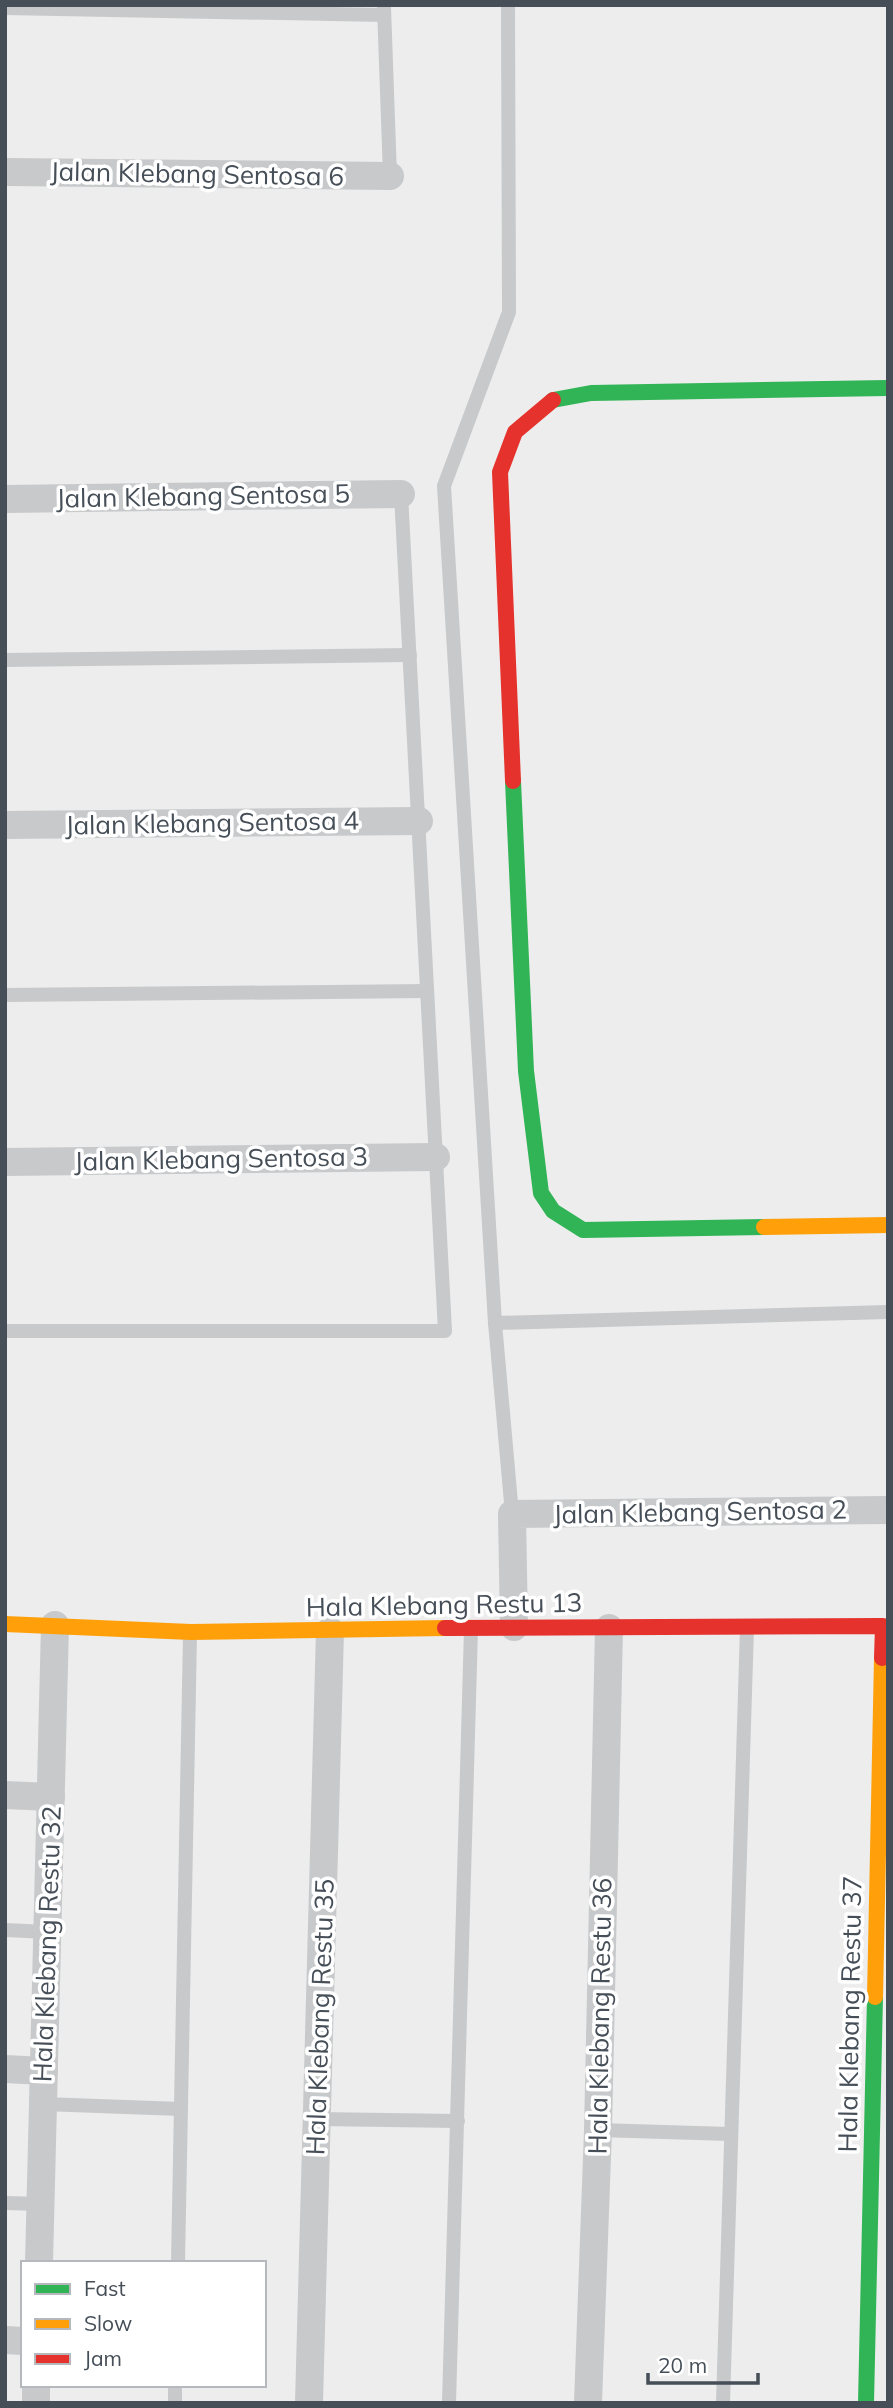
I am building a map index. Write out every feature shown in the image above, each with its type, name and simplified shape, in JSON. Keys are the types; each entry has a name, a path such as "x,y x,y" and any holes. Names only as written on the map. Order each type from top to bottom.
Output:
{"street":[{"name":"Jalan Klebang Sentosa 6","path":"5,172 390,176"},
{"path":"888,388 591,393 551,400 515,432 500,472 526,1070 541,1193 553,1211 583,1230 888,1225"},
{"name":"Jalan Klebang Sentosa 5","path":"5,499 401,494"},
{"name":"Jalan Klebang Sentosa 4","path":"5,825 419,821"},
{"name":"Jalan Klebang Sentosa 3","path":"5,1162 436,1157"},
{"name":"Jalan Klebang Sentosa 2","path":"512,1514 888,1510"},
{"path":"512,1514 514,1627"},
{"name":"Hala Klebang Restu 13","path":"5,1624 191,1632 885,1624"},
{"name":"Hala Klebang Restu 37","path":"866,2403 878,2264 885,1624"},
{"name":"Hala Klebang Restu 32","path":"39,2261 55,1625"},
{"name":"Hala Klebang Restu 36","path":"588,2403 598,2130 609,1628"},
{"name":"Hala Klebang Restu 35","path":"309,2403 330,1630"},
{"path":"5,1795 51,1797"},
{"path":"5,2069 44,2071"}],"lane":[{"path":"508,5 509,312 444,486 495,1323 512,1514"},
{"path":"5,8 384,10 390,176"},
{"path":"5,1331 445,1331 401,494"},
{"path":"5,660 410,655"},
{"path":"5,995 427,991"},
{"path":"495,1323 888,1312"},
{"path":"723,2403 747,1627"},
{"path":"449,2403 471,1629"},
{"path":"178,2261 191,1632"},
{"path":"5,1930 48,1932"},
{"path":"43,2104 181,2109"},
{"path":"317,2119 458,2121"},
{"path":"598,2130 730,2134"},
{"path":"5,2203 41,2204"}],"traffic: fast":[{"path":"553,400 591,393 888,388"},
{"path":"513,781 526,1071 541,1193 553,1211 583,1230 764,1227"},
{"path":"866,2403 875,1997"}],"traffic: slow":[{"path":"764,1227 888,1225"},
{"path":"5,1624 191,1632 445,1628"},
{"path":"875,1997 882,1658"}],"traffic: jam":[{"path":"513,781 500,472 515,432 553,400"},
{"path":"445,1628 883,1626 882,1658"}]}
